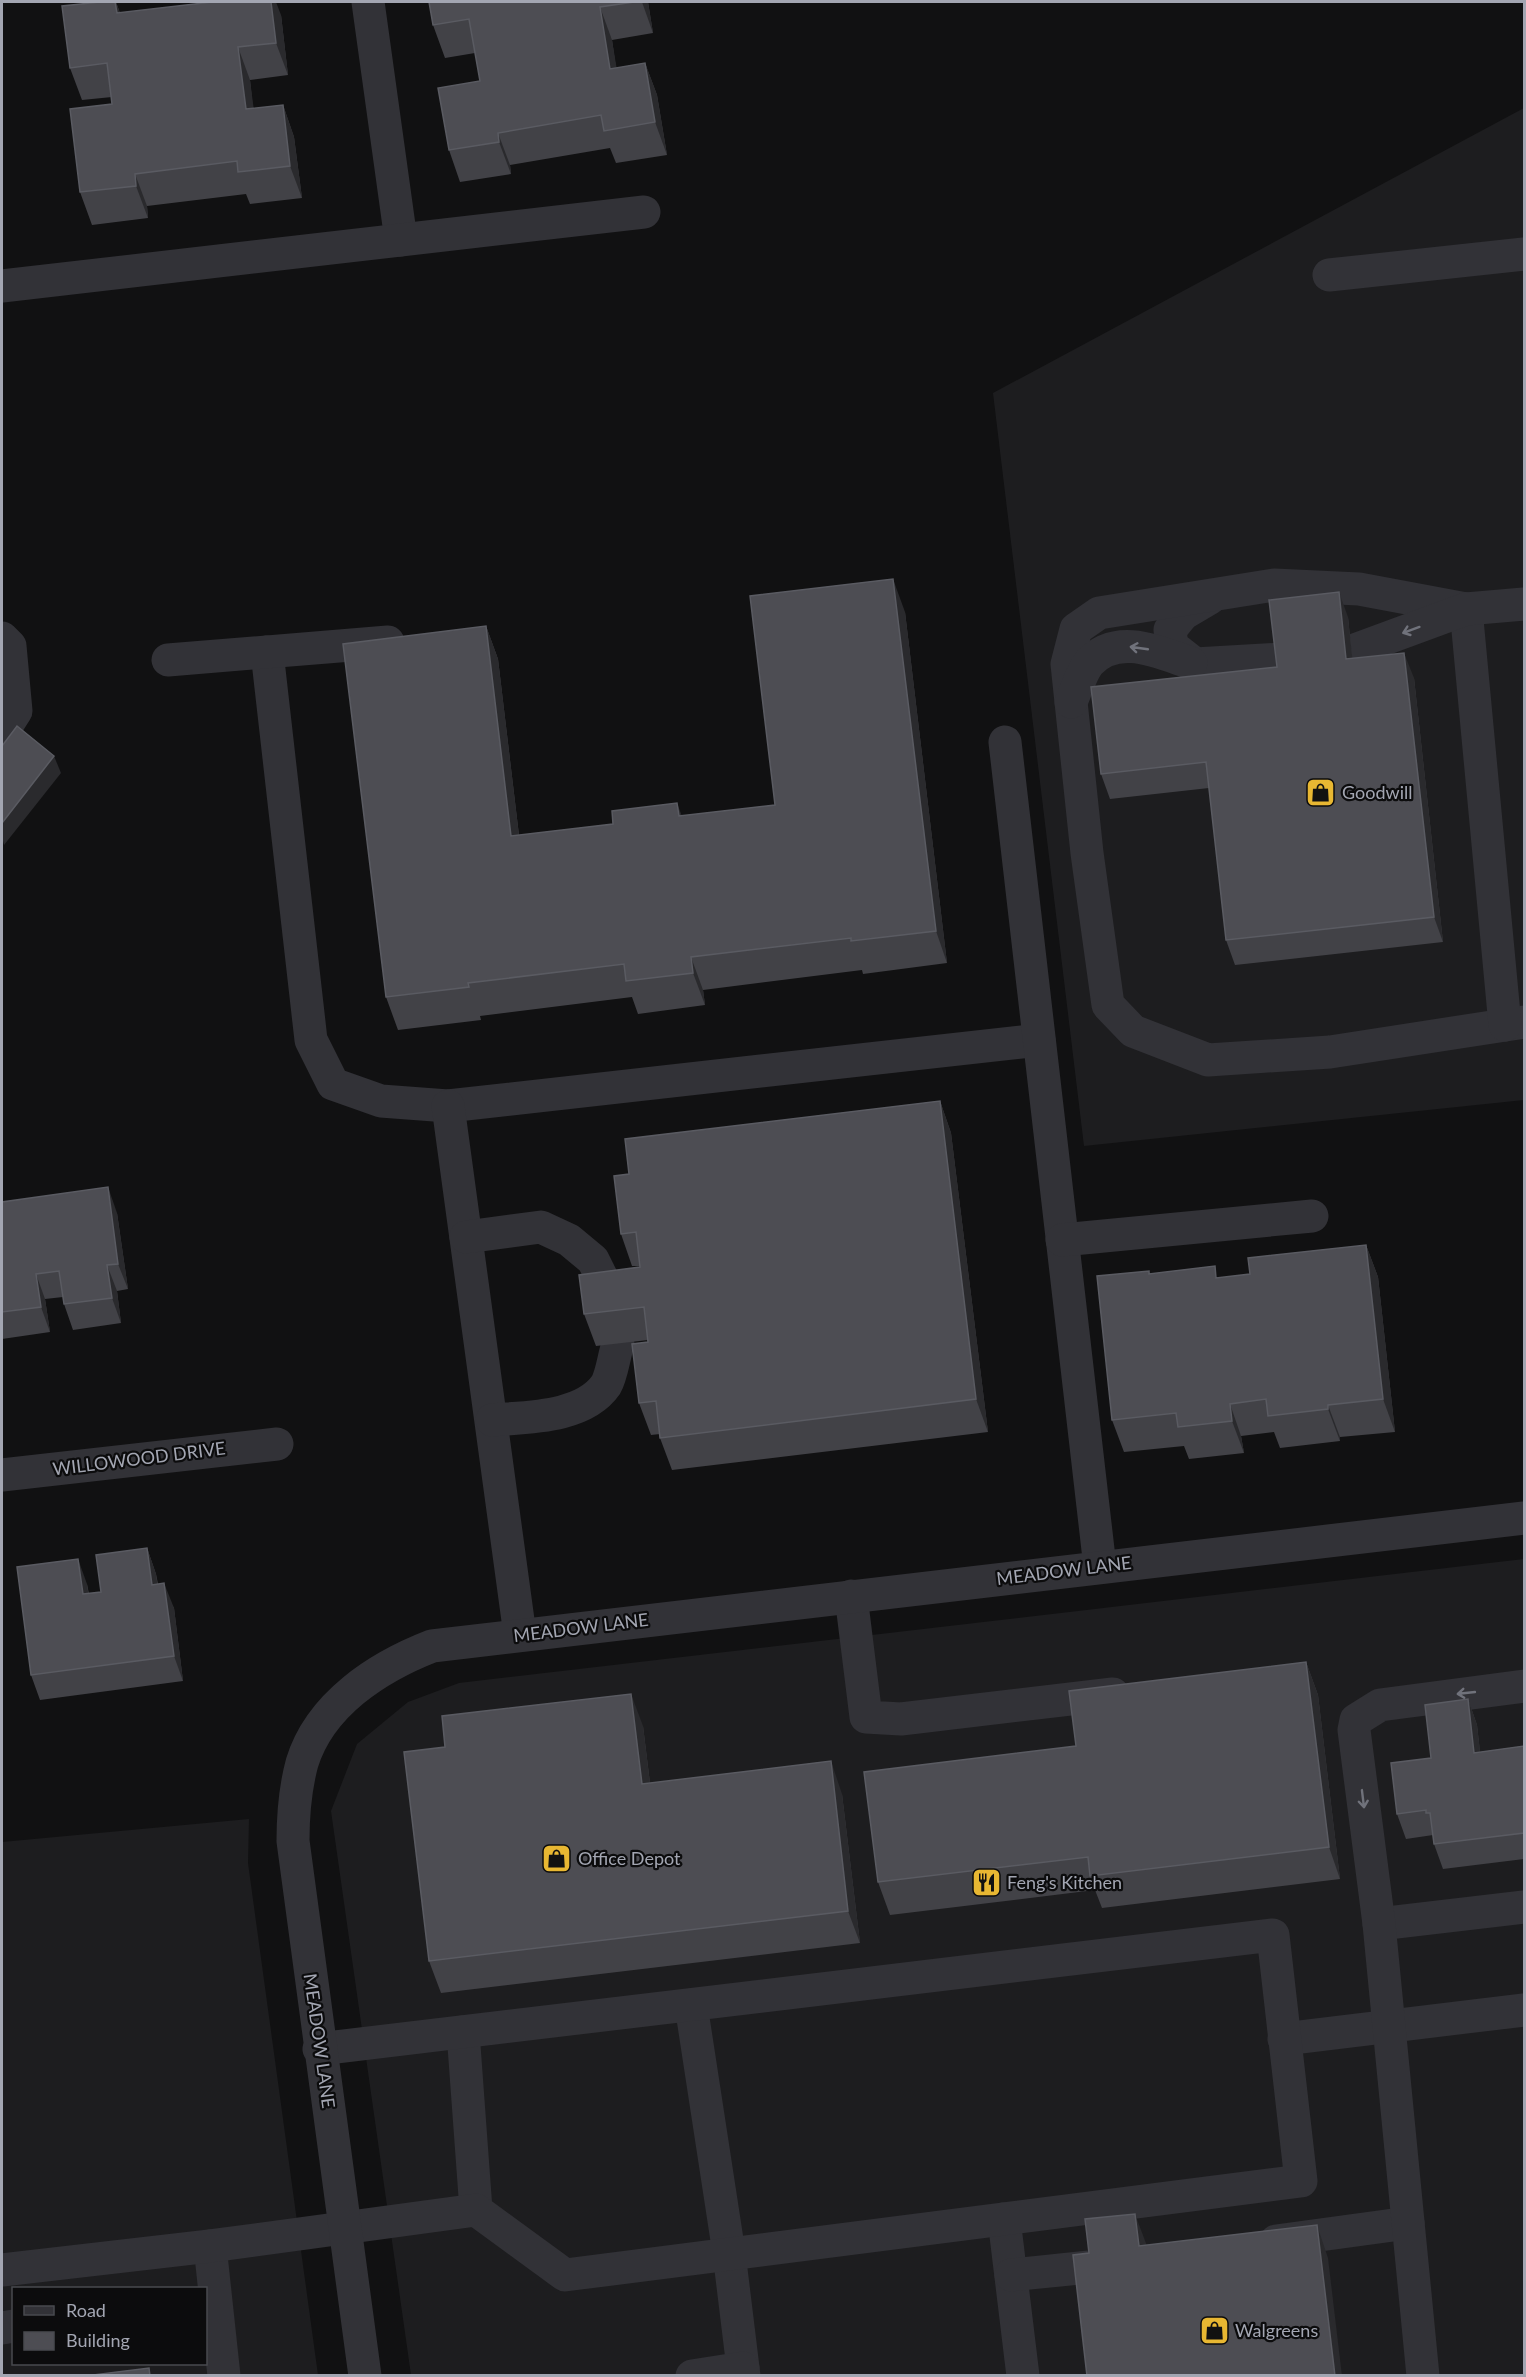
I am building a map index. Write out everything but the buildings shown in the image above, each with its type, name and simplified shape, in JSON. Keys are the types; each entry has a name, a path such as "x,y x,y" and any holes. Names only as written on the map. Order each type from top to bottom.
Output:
{"street":[{"path":"368,2 401,240"},
{"path":"2,286 644,212"},
{"path":"1329,275 1524,254"},
{"path":"1274,585 1359,589 1466,609 1515,1023 1330,1052 1208,1060 1133,1031 1108,1005 1087,853 1067,664 1076,629 1099,613 1274,585"},
{"path":"1195,664 1172,646 1170,630 1183,614 1216,594"},
{"path":"1352,651 1466,609 1524,604"},
{"path":"2,638 10,646 16,711 2,733"},
{"path":"168,660 391,642 412,648"},
{"path":"1071,703 1088,664 1113,647 1140,647 1195,664 1282,659"},
{"path":"267,652 311,1040 333,1084 381,1101 448,1106 1039,1040"},
{"path":"1005,742 1100,1567"},
{"path":"448,1106 520,1635"},
{"path":"1062,1240 1312,1216"},
{"path":"466,1236 541,1227 569,1240 593,1260 615,1304"},
{"path":"492,1420 528,1417 580,1406 606,1384 618,1344"},
{"name":"WILLOWOOD DRIVE","path":"2,1475 277,1444"},
{"name":"MEADOW LANE","path":"365,2376 292,1841 294,1800 303,1761 323,1724 369,1677 397,1660 432,1646 1524,1518"},
{"path":"851,1596 866,1717 901,1719 1147,1689"},
{"path":"1423,2376 1390,2026 1354,1730 1356,1720 1380,1705 1524,1686"},
{"path":"1379,1924 1524,1907"},
{"path":"2,2270 210,2246 476,2210 565,2275 1301,2181 1273,1935 320,2049"},
{"path":"691,2004 729,2253 743,2372 692,2376"},
{"path":"1284,2039 1524,2010"},
{"path":"463,2032 476,2210"},
{"path":"1004,2219 1023,2376"},
{"path":"1243,2246 1408,2223"},
{"path":"210,2246 211,2303 224,2376"},
{"path":"1011,2275 1099,2266"}],"shaded area":[{"path":"1524,108 1524,1100 1084,1146 993,393"},
{"path":"1524,1559 1524,2375 411,2375 331,1811 357,1744 408,1702 459,1683"},
{"path":"249,1819 248,1863 318,2375 2,2376 2,1842"}],"place":[{"name":"Goodwill","path":"1321,793"},
{"name":"Office Depot","path":"557,1859"},
{"name":"Feng's Kitchen","path":"986,1883"},
{"name":"Walgreens","path":"1214,2331"}]}
